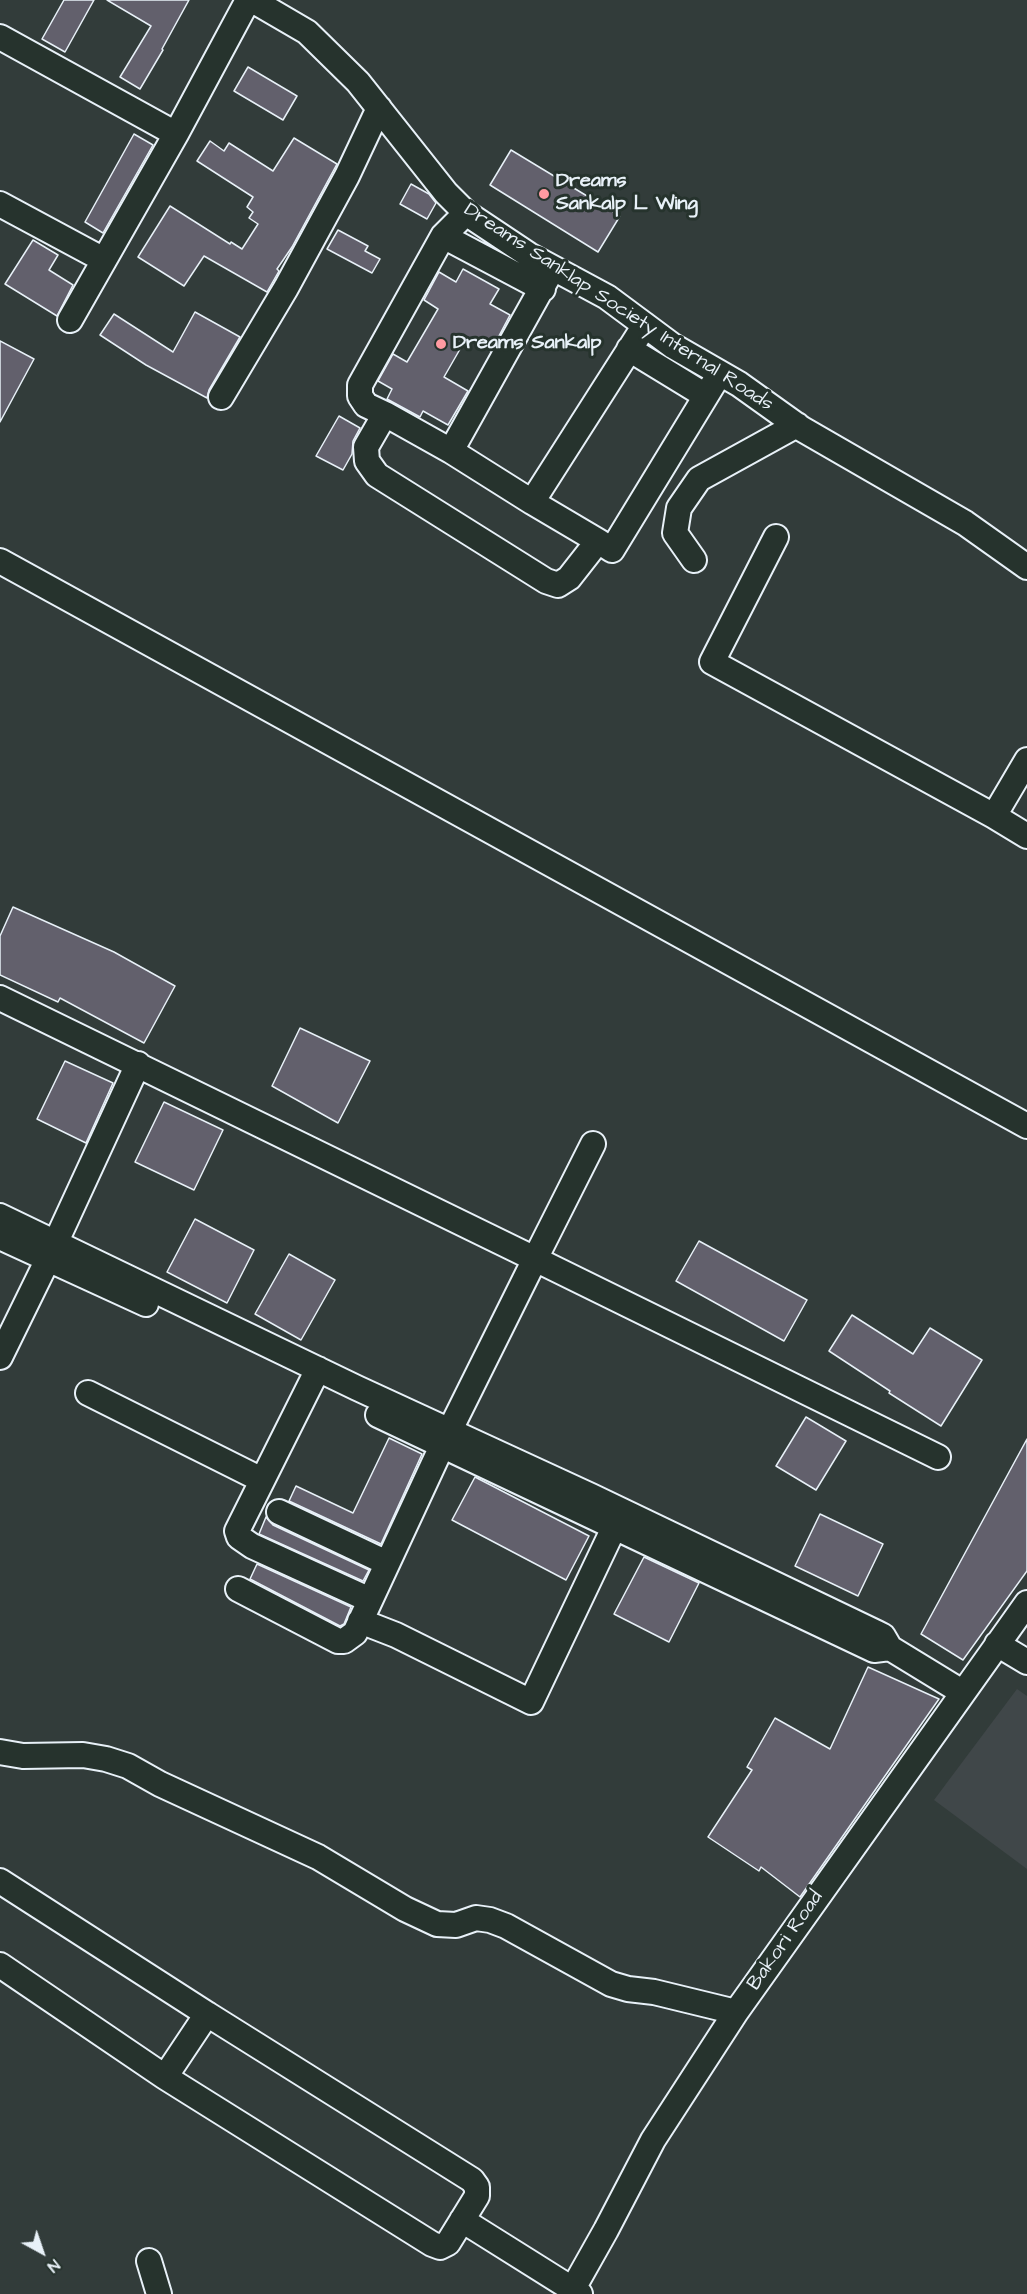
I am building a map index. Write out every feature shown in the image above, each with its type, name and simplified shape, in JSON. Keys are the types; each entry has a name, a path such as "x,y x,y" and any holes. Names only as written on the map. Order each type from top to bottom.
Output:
{"street":[{"name":"Dreams Sanklap Society Internal Roads","path":"250,0 307,33 358,82 446,193 466,213 529,255 548,279 607,297 673,346 740,384 797,425 966,522 1027,567"},
{"path":"70,320 250,0"},
{"path":"0,37 176,134"},
{"path":"221,397 291,278 347,176 379,108"},
{"path":"0,204 104,260"},
{"path":"466,213 443,236 360,385 360,396 366,405 451,451 612,550 720,373"},
{"path":"443,236 548,279 451,451"},
{"path":"532,502 645,325"},
{"path":"629,349 706,396"},
{"path":"385,414 366,447 367,461 377,475 546,581 558,585 569,578 598,541"},
{"path":"694,560 675,533 679,508 699,479 797,425"},
{"path":"776,537 712,662 1027,836"},
{"path":"0,561 1027,1126"},
{"path":"994,816 1027,760"},
{"path":"0,998 938,1457"},
{"path":"0,1357 52,1251 138,1064"},
{"path":"238,1589 338,1641 344,1641 355,1633 446,1438 593,1144"},
{"path":"0,1216 52,1251 183,1321 314,1376 618,1519 874,1650 890,1648 962,1692"},
{"path":"0,1237 52,1251"},
{"path":"314,1376 237,1531 239,1537 365,1611 396,1635 531,1702 618,1519"},
{"path":"88,1393 262,1480"},
{"path":"279,1512 387,1563"},
{"name":"Bakori Road","path":"574,2292 653,2140 736,2012 1027,1603"},
{"path":"997,1644 1027,1662"},
{"path":"0,1752 22,1756 83,1755 128,1766 255,1830 318,1857 405,1909 437,1924 456,1925 476,1918 490,1920 506,1926 611,1984 736,2012"},
{"path":"0,1881 472,2181 477,2187 477,2196 447,2243 440,2247 432,2244 165,2077 0,1965"},
{"path":"165,2077 207,2014"},
{"path":"462,2220 574,2292"},
{"path":"148,2261 159,2294"}],"shaded area":[{"path":"1017,1689 1027,1696 1027,1869 934,1800"}],"building":[{"path":"64,0 94,0 65,52 42,39"},
{"path":"107,0 189,0 140,89 120,77 151,26"},
{"path":"248,67 297,96 283,120 234,91"},
{"path":"134,134 153,145 103,233 85,222"},
{"path":"294,138 337,164 292,247 277,269 279,271 267,292 204,256 184,286 138,257 170,206 230,244 231,242 242,249 258,224 249,218 253,212 247,207 253,197 197,161 210,141 224,151 229,143 273,171"},
{"name":"Dreams Sankalp L Wing","path":"511,150 620,216 598,252 490,185"},
{"path":"411,184 429,194 436,203 427,219 400,204"},
{"path":"338,230 368,246 365,251 380,259 372,273 327,249"},
{"path":"33,240 58,255 49,270 73,285 57,316 5,284"},
{"name":"Dreams Sankalp","path":"463,269 499,289 490,304 510,315 491,351 467,337 444,377 468,391 448,425 423,411 420,417 387,399 392,389 378,381 393,354 407,362 438,309 424,300 439,272 456,282"},
{"path":"195,312 240,337 209,390 207,398 146,365 100,335 114,314 173,352"},
{"path":"0,341 34,359 0,422"},
{"path":"339,416 360,428 353,441 352,454 343,470 316,456"},
{"path":"13,907 114,952 175,986 144,1043 60,998 58,1002 0,975 0,936"},
{"path":"300,1028 370,1061 338,1123 272,1086"},
{"path":"65,1061 113,1083 86,1143 37,1119"},
{"path":"164,1102 223,1130 194,1190 135,1162"},
{"path":"195,1219 254,1250 227,1303 167,1272"},
{"path":"699,1241 807,1300 784,1341 676,1281"},
{"path":"289,1254 335,1280 301,1340 255,1314"},
{"path":"852,1315 913,1354 930,1328 982,1360 941,1426 829,1351"},
{"path":"806,1417 846,1441 816,1490 776,1466"},
{"path":"389,1438 422,1454 381,1544 289,1501 296,1486 353,1513"},
{"path":"1027,1439 1027,1571 963,1660 921,1634"},
{"path":"475,1477 589,1536 566,1580 452,1520"},
{"path":"820,1514 883,1544 858,1596 795,1566"},
{"path":"266,1517 273,1525 369,1570 363,1581 259,1534"},
{"path":"644,1557 699,1583 669,1642 614,1614"},
{"path":"257,1564 351,1607 344,1624 340,1626 250,1579"},
{"path":"868,1667 939,1699 800,1897 761,1867 759,1871 708,1837 752,1770 747,1767 775,1718 830,1749"}],"place":[{"name":"Dreams Sankalp L Wing","path":"544,194"},
{"name":"Dreams Sankalp","path":"441,344"}]}
